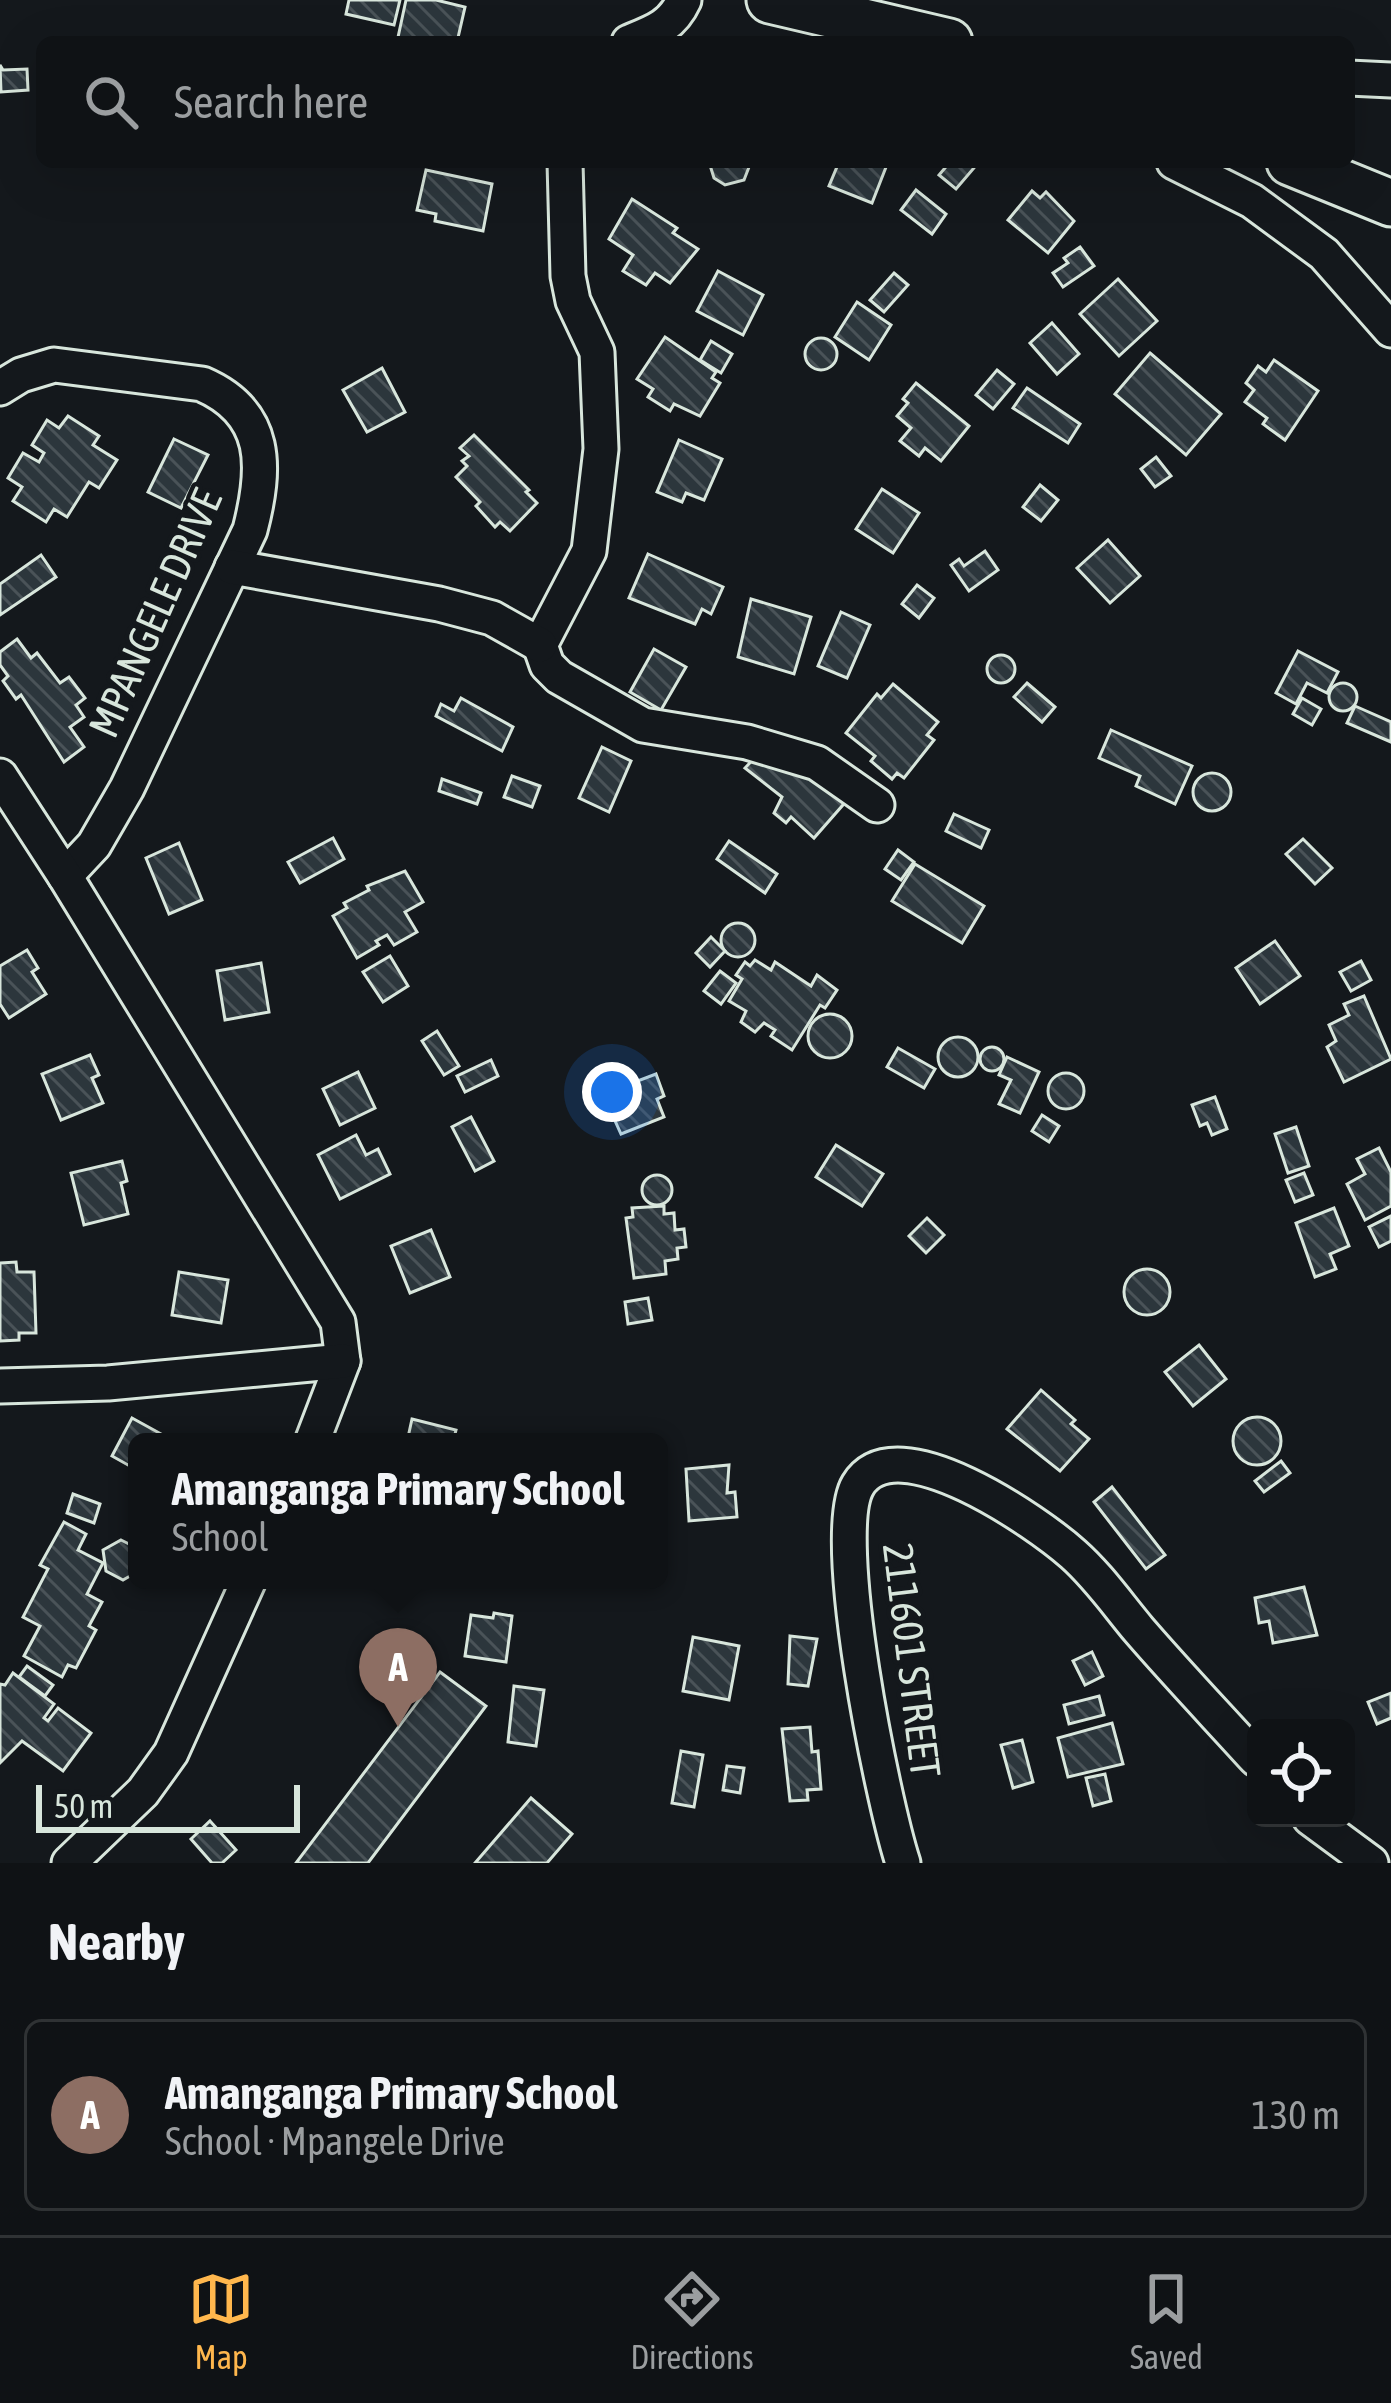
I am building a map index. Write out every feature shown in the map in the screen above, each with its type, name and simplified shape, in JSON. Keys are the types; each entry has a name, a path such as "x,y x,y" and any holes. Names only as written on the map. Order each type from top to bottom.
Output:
{"street":[{"path":"644,36 663,28 684,0"},
{"path":"770,0 834,8 929,36"},
{"path":"1355,78 1391,80"},
{"path":"540,645 589,551 601,449 597,352 573,301 568,276 565,168"},
{"path":"1186,168 1252,201 1324,254 1391,330"},
{"path":"1305,168 1391,203"},
{"name":"MPANGELE DRIVE","path":"0,388 21,375 54,365 202,384 222,393 245,414 260,449 258,498 250,530 127,788 94,845 65,876"},
{"path":"232,567 492,618 540,645 547,665 559,677 643,725 746,742 817,763 878,805"},
{"path":"0,776 338,1322 343,1361 316,1433"},
{"path":"0,1386 108,1383 343,1361"},
{"name":"211601 STREET","path":"903,1863 887,1814 860,1660 849,1535 854,1492 862,1479 879,1468 912,1466 974,1485 1074,1555 1247,1749"},
{"path":"69,1863 143,1792 171,1753 245,1589"},
{"path":"1322,1827 1371,1863"}],"building":[{"path":"349,0 400,0 394,25 346,14"},
{"path":"406,0 465,7 458,36 398,36"},
{"path":"0,65 3,70 27,69 28,90 1,92"},
{"path":"711,168 749,168 744,180 725,185 714,178"},
{"path":"836,168 886,168 872,203 829,186"},
{"path":"945,168 974,168 956,189 939,175"},
{"path":"426,170 492,184 483,231 435,221 436,214 417,210"},
{"path":"916,190 946,214 932,234 901,210"},
{"path":"1032,191 1040,198 1046,192 1074,221 1048,253 1008,220"},
{"path":"632,199 677,228 673,233 698,249 670,283 655,273 646,285 623,271 633,255 609,239"},
{"path":"1080,247 1094,266 1063,287 1053,273"},
{"path":"718,271 763,295 743,335 697,311"},
{"path":"894,273 908,285 884,312 870,300"},
{"path":"1118,279 1157,321 1119,356 1080,314"},
{"path":"857,302 891,325 869,360 835,337"},
{"path":"1052,323 1079,354 1057,374 1030,343"},
{"path":"665,337 716,372 712,378 720,383 700,416 674,404 670,411 648,397 653,389 637,379"},
{"path":"821,338 832,343 837,354 832,365 821,370 810,365 805,354 810,343"},
{"path":"711,341 732,354 721,373 700,360"},
{"path":"1150,353 1221,414 1186,455 1115,394"},
{"path":"1274,360 1318,391 1285,440 1245,402 1254,390 1246,383 1258,366 1266,372"},
{"path":"382,368 405,412 367,432 343,390"},
{"path":"997,370 1014,384 993,409 976,395"},
{"path":"916,383 969,426 941,461 925,448 919,456 900,441 911,428 897,416"},
{"path":"1027,388 1080,424 1068,443 1013,408"},
{"path":"68,416 99,436 93,445 117,460 99,488 89,482 67,517 54,509 46,522 13,501 22,487 8,478 23,453 39,462 44,453 32,445 47,420 59,428"},
{"path":"474,435 537,503 510,531 500,522 495,527 456,477 469,456 460,448"},
{"path":"174,439 208,455 181,508 148,492"},
{"path":"679,440 722,459 704,500 686,493 682,502 657,492"},
{"path":"1156,457 1171,476 1155,487 1141,469"},
{"path":"1040,485 1058,500 1041,521 1023,507"},
{"path":"882,489 919,513 893,553 856,529"},
{"path":"1108,540 1140,576 1110,603 1077,568"},
{"path":"985,551 998,570 969,591 951,565 959,559 964,566"},
{"path":"648,554 723,587 711,614 702,609 695,624 629,598"},
{"path":"41,555 56,577 0,615 0,584"},
{"path":"917,585 934,598 919,618 902,604"},
{"path":"751,599 811,617 794,674 738,657"},
{"path":"841,612 870,625 847,678 818,666"},
{"path":"17,639 31,658 37,653 60,683 69,677 85,698 76,705 84,717 70,727 84,747 64,762 21,695 16,699 3,681 8,676 0,665 0,652"},
{"path":"654,649 686,667 661,710 630,692"},
{"path":"1298,651 1338,672 1327,693 1307,683 1296,704 1276,693"},
{"path":"1001,655 1011,659 1015,669 1011,679 1001,683 991,679 987,669 991,659"},
{"path":"1027,683 1055,707 1042,722 1014,697"},
{"path":"1343,683 1353,687 1357,697 1353,707 1343,711 1333,707 1329,697 1333,687"},
{"path":"893,684 938,722 927,735 934,740 904,778 897,773 892,779 871,761 875,756 846,733 877,694 881,698"},
{"path":"461,698 513,727 502,751 436,716 441,704 454,711"},
{"path":"1302,698 1321,709 1312,725 1293,714"},
{"path":"1355,706 1391,722 1391,742 1347,723"},
{"path":"1111,730 1192,766 1175,804 1136,786 1140,776 1099,758"},
{"path":"602,747 631,761 609,812 579,798"},
{"path":"764,748 849,798 814,838 791,817 786,823 774,813 782,797 745,768"},
{"path":"1212,773 1226,778 1231,792 1226,806 1212,811 1198,806 1193,792 1198,778"},
{"path":"512,776 540,786 532,807 504,797"},
{"path":"442,779 481,793 477,804 439,791"},
{"path":"954,814 989,830 981,848 946,831"},
{"path":"333,838 344,859 300,883 288,862"},
{"path":"1303,839 1332,868 1315,884 1286,854"},
{"path":"729,841 777,874 765,893 717,859"},
{"path":"179,843 202,900 169,914 146,858"},
{"path":"898,850 914,862 901,880 885,869"},
{"path":"915,864 984,906 962,943 892,901"},
{"path":"405,871 423,902 405,912 417,932 394,945 387,935 357,958 333,916 347,908 344,903 369,890 367,886"},
{"path":"738,923 750,928 755,940 750,952 738,957 726,952 721,940 726,928"},
{"path":"711,937 725,951 710,967 696,953"},
{"path":"1275,941 1300,976 1260,1004 1236,968"},
{"path":"27,950 38,968 32,972 46,994 9,1018 0,1004 0,966"},
{"path":"390,956 408,986 383,1002 363,972"},
{"path":"755,960 771,970 775,962 811,986 817,975 837,990 825,1008 820,1005 792,1050 771,1036 775,1030 764,1023 755,1032 741,1022 746,1011 729,1001 742,979 736,975 745,962 750,966"},
{"path":"1361,961 1371,980 1351,991 1340,972"},
{"path":"261,963 269,1012 225,1020 217,971"},
{"path":"720,971 736,983 721,1004 704,991"},
{"path":"1364,996 1391,1059 1344,1082 1327,1047 1336,1041 1329,1025 1349,1015 1344,1004"},
{"path":"830,1014 845,1021 852,1036 845,1051 830,1058 815,1051 808,1036 815,1021"},
{"path":"437,1031 459,1066 444,1075 422,1041"},
{"path":"958,1037 972,1043 978,1057 972,1071 958,1077 944,1071 938,1057 944,1043"},
{"path":"992,1047 1001,1050 1001,1068 992,1071 983,1068 980,1059 983,1050"},
{"path":"898,1048 935,1069 924,1088 887,1067"},
{"path":"90,1055 99,1075 92,1078 103,1103 61,1120 42,1074"},
{"path":"1007,1057 1039,1072 1020,1113 999,1104 1011,1080 999,1075"},
{"path":"491,1060 498,1076 465,1092 457,1076"},
{"path":"358,1072 375,1108 340,1125 323,1089"},
{"path":"1066,1073 1078,1079 1084,1091 1078,1103 1066,1109 1054,1103 1048,1091 1054,1079"},
{"path":"656,1074 664,1096 657,1099 664,1117 621,1134 603,1094"},
{"path":"1215,1097 1227,1129 1212,1135 1207,1123 1200,1126 1192,1105"},
{"path":"1042,1115 1059,1126 1049,1142 1032,1131"},
{"path":"471,1117 494,1161 475,1171 452,1127"},
{"path":"1296,1127 1309,1166 1288,1173 1275,1134"},
{"path":"356,1135 366,1155 378,1149 390,1174 340,1199 318,1155"},
{"path":"836,1145 883,1174 862,1206 816,1177"},
{"path":"1379,1148 1391,1172 1391,1206 1365,1220 1347,1184 1365,1174 1357,1159"},
{"path":"122,1161 128,1214 84,1225 71,1173"},
{"path":"1304,1173 1313,1195 1295,1202 1286,1180"},
{"path":"657,1175 668,1179 672,1190 668,1201 657,1205 646,1201 642,1190 646,1179"},
{"path":"664,1206 664,1214 674,1213 675,1230 684,1229 686,1247 677,1248 678,1259 665,1261 666,1274 634,1278 626,1218 633,1217 632,1208"},
{"path":"1334,1208 1349,1246 1330,1254 1336,1269 1315,1277 1296,1223"},
{"path":"1391,1216 1391,1241 1379,1247 1369,1227"},
{"path":"927,1218 944,1235 926,1253 909,1236"},
{"path":"431,1230 450,1277 410,1293 391,1246"},
{"path":"16,1262 17,1272 34,1272 36,1333 19,1333 19,1340 0,1341 0,1263"},
{"path":"1147,1269 1163,1276 1170,1292 1163,1308 1147,1315 1131,1308 1124,1292 1131,1276"},
{"path":"179,1272 228,1280 221,1323 172,1315"},
{"path":"648,1298 652,1320 628,1324 625,1302"},
{"path":"1199,1345 1226,1379 1193,1406 1165,1372"},
{"path":"1041,1390 1089,1439 1060,1471 1007,1429"},
{"path":"1257,1417 1274,1424 1281,1441 1274,1458 1257,1465 1240,1458 1233,1441 1240,1424"},
{"path":"132,1418 159,1433 128,1433 128,1465 112,1456"},
{"path":"412,1419 456,1430 455,1433 409,1433"},
{"path":"1281,1461 1290,1473 1264,1492 1255,1481"},
{"path":"729,1465 727,1493 735,1492 737,1517 689,1521 686,1469"},
{"path":"1112,1487 1165,1555 1146,1569 1094,1502"},
{"path":"73,1494 100,1504 94,1523 67,1513"},
{"path":"64,1522 86,1534 78,1550 103,1563 87,1594 102,1602 89,1626 96,1630 76,1668 68,1665 62,1677 24,1656 40,1626 23,1617 48,1569 40,1565"},
{"path":"121,1540 128,1544 128,1577 123,1580 106,1571 103,1550"},
{"path":"1304,1587 1317,1635 1273,1643 1269,1621 1259,1623 1255,1598"},
{"path":"494,1613 512,1616 506,1662 465,1656 471,1615 493,1618"},
{"path":"790,1636 817,1639 808,1686 788,1684"},
{"path":"693,1637 739,1646 729,1700 683,1691"},
{"path":"1092,1652 1103,1676 1085,1685 1073,1661"},
{"path":"27,1666 53,1685 45,1696 19,1677"},
{"path":"440,1672 486,1706 368,1863 296,1863"},
{"path":"13,1673 54,1704 44,1718 48,1721 58,1708 91,1733 63,1771 22,1741 0,1763 0,1684 5,1685"},
{"path":"514,1686 544,1690 536,1746 508,1742"},
{"path":"1391,1693 1391,1718 1377,1724 1368,1702"},
{"path":"1099,1696 1104,1715 1069,1724 1064,1705"},
{"path":"1112,1723 1123,1764 1068,1777 1058,1738"},
{"path":"810,1727 812,1752 818,1751 821,1789 807,1790 808,1800 790,1801 782,1729"},
{"path":"1022,1740 1033,1782 1013,1788 1001,1745"},
{"path":"681,1751 703,1755 694,1807 672,1803"},
{"path":"727,1766 744,1768 740,1793 723,1790"},
{"path":"1105,1774 1111,1801 1093,1806 1086,1778"},
{"path":"531,1798 572,1834 547,1863 475,1863"},
{"path":"210,1821 236,1850 222,1863 212,1863 191,1839"}],"place":[{"name":"Amanganga Primary School","path":"398,1727"}]}
